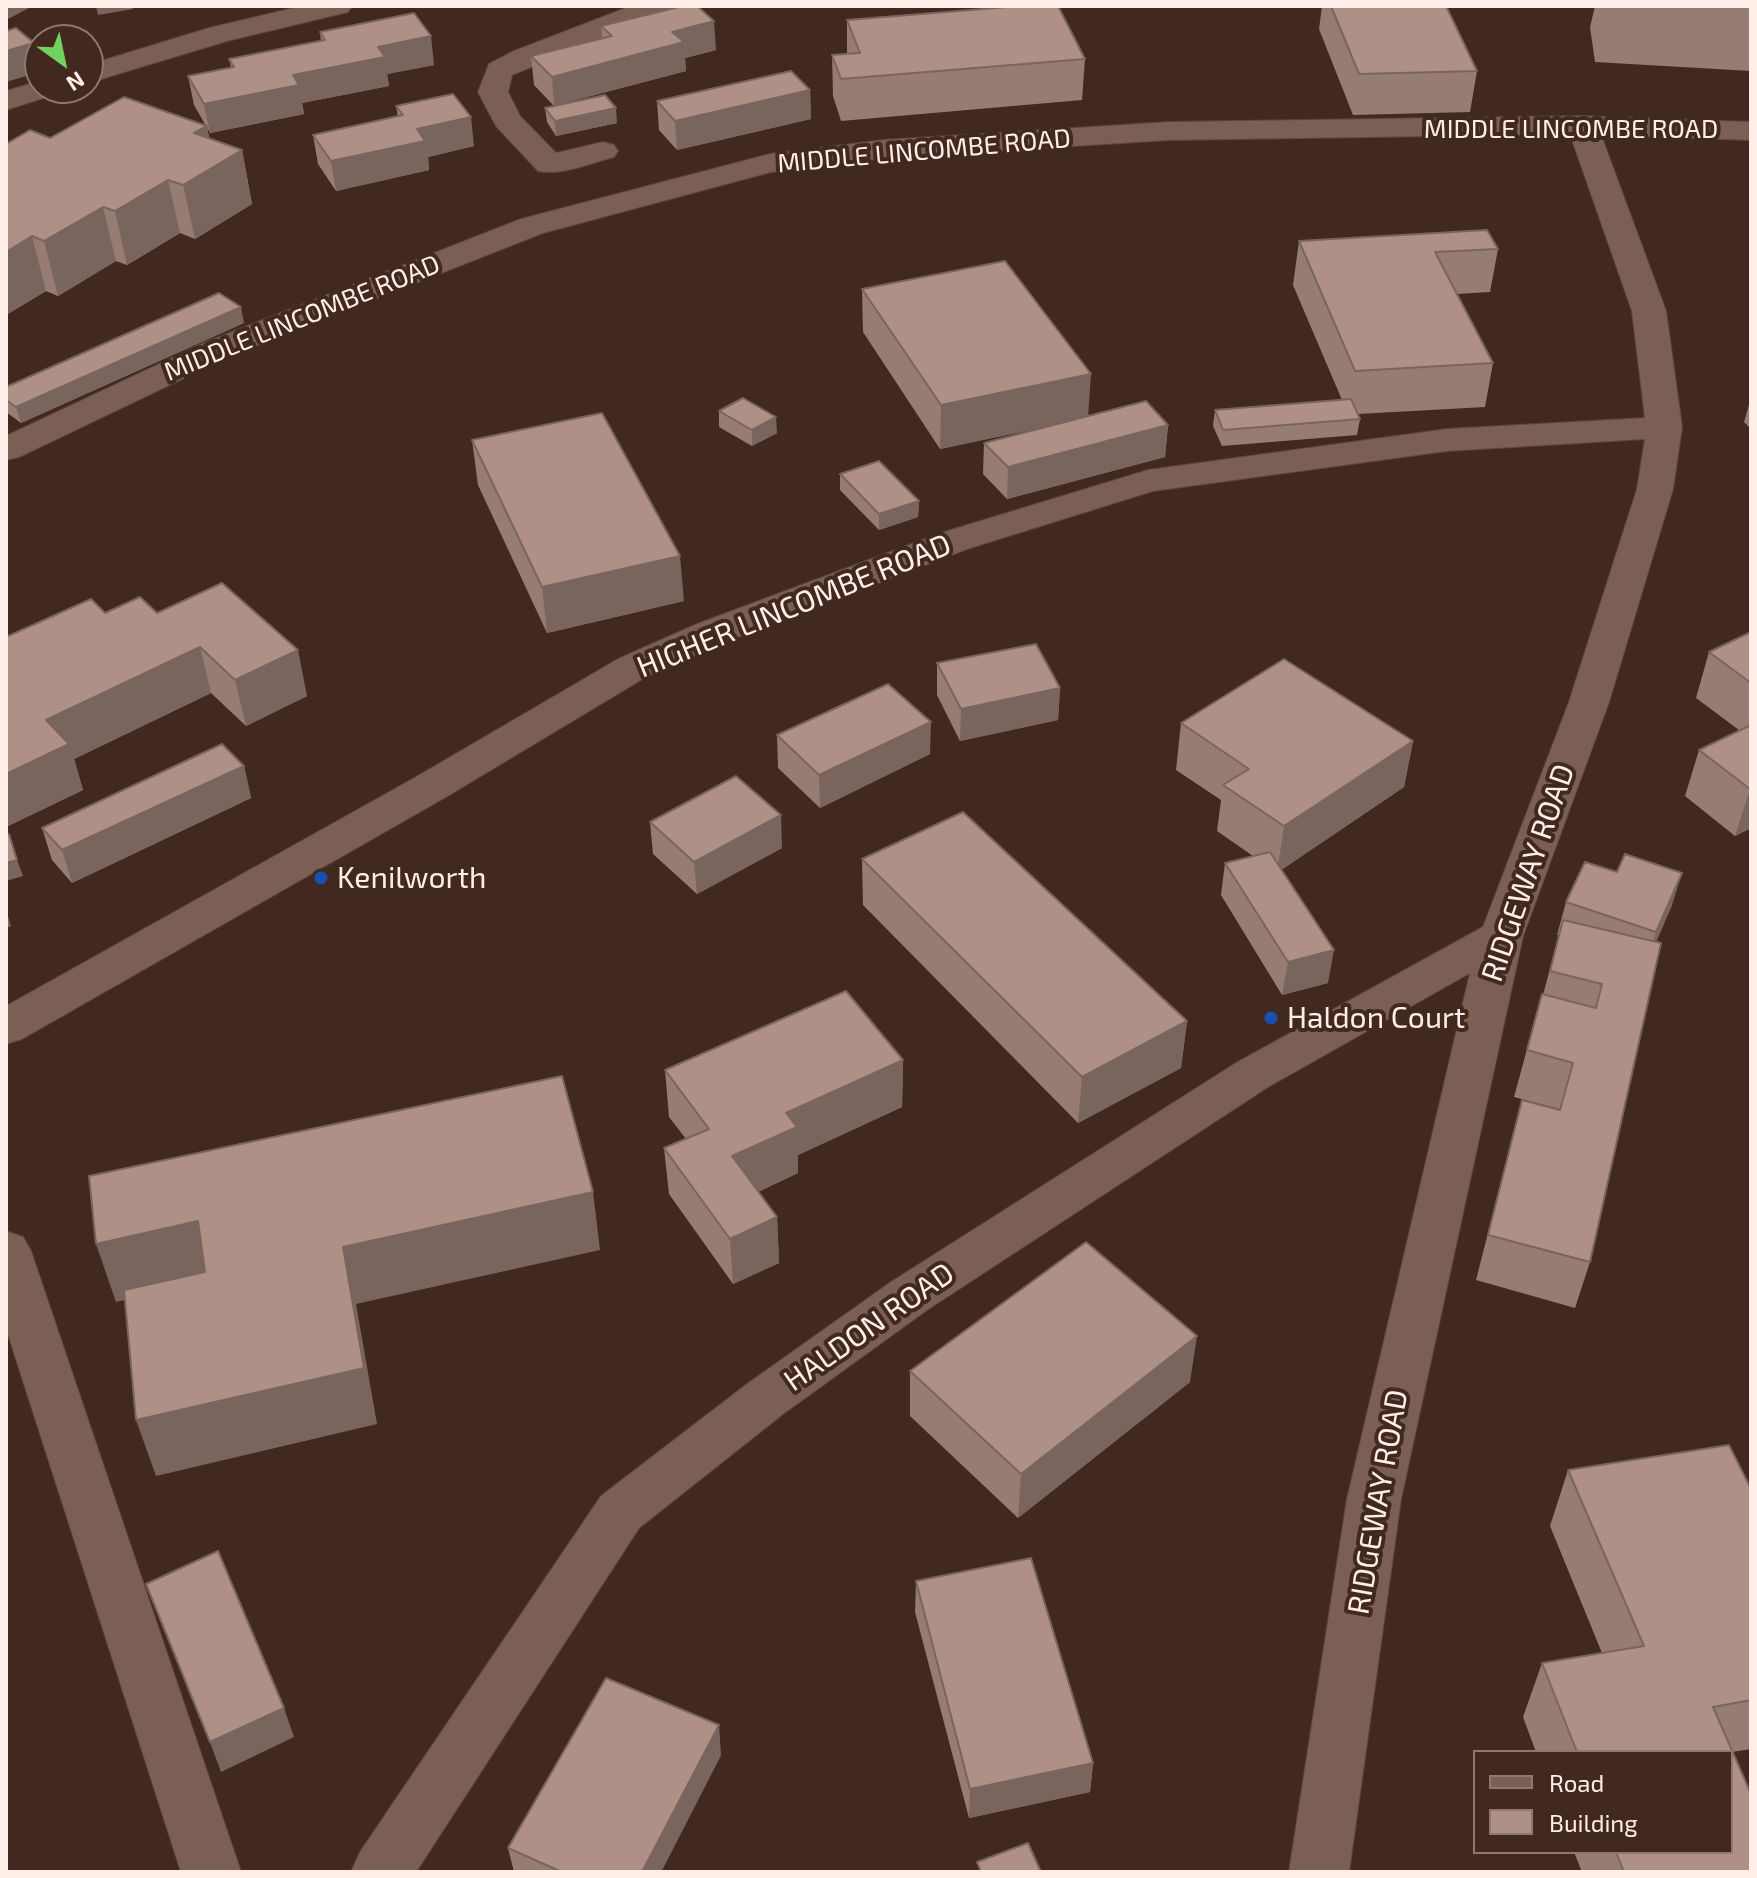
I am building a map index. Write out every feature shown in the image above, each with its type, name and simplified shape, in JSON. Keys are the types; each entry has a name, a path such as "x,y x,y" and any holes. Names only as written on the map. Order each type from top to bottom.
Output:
{"street":[{"path":"104,69 219,34 338,6"},
{"path":"603,151 549,164 507,120 493,92 499,70 524,57 656,6"},
{"name":"MIDDLE LINCOMBE ROAD","path":"6,449 216,350 532,226 770,163 884,149 1169,131 1582,125 1751,131"},
{"name":"RIDGEWAY ROAD","path":"1319,1872 1374,1499 1501,936 1589,702 1655,489 1664,427 1649,311 1582,125"},
{"name":"HIGHER LINCOMBE ROAD","path":"6,1027 431,787 632,668 711,633 954,541 1148,481 1447,440 1664,427"},
{"name":"HALDON ROAD","path":"381,1872 620,1512 765,1399 909,1296 1252,1075 1501,936"},
{"path":"6,1251 211,1872"}],"building":[{"path":"683,6 697,6 714,21 672,32 684,42 552,77 531,56 612,36 601,26"},
{"path":"1020,6 1058,6 1085,59 841,79 832,55 860,53 847,20"},
{"path":"1331,6 1446,6 1477,71 1359,74"},
{"path":"414,13 431,36 378,47 385,57 293,75 299,85 204,104 188,76 234,67 229,59 325,40 320,32"},
{"path":"16,28 24,35 24,46 6,51 6,31"},
{"path":"791,71 810,90 675,121 657,101"},
{"path":"453,94 471,117 417,129 425,141 331,161 313,135 403,115 396,106"},
{"path":"605,95 616,108 555,121 545,108"},
{"path":"124,97 207,126 194,133 242,150 183,185 168,180 115,211 103,207 44,241 32,236 6,252 6,144 30,130 50,138"},
{"path":"1487,230 1498,249 1435,252 1493,363 1355,371 1299,241"},
{"path":"1005,261 1091,374 941,405 862,289"},
{"path":"219,293 241,307 16,407 6,400 6,387"},
{"path":"743,398 776,417 752,430 719,411"},
{"path":"1351,399 1360,419 1223,430 1215,410"},
{"path":"1146,401 1168,425 1008,467 984,443"},
{"path":"602,413 680,556 542,587 472,440"},
{"path":"879,461 919,501 879,514 840,474"},
{"path":"222,583 298,650 235,680 200,647 46,720 69,744 6,774 6,637 91,599 105,613 140,597 157,613"},
{"path":"1751,632 1751,683 1709,652"},
{"path":"1036,644 1060,688 961,709 937,663"},
{"path":"1284,659 1413,741 1284,826 1223,785 1249,769 1181,723"},
{"path":"888,684 931,722 819,775 777,735"},
{"path":"1751,725 1751,789 1750,789 1699,750"},
{"path":"222,744 244,766 62,850 42,828"},
{"path":"736,776 781,815 694,862 650,822"},
{"path":"963,812 1187,1021 1082,1077 862,859"},
{"path":"9,834 17,860 6,863 6,835"},
{"path":"1270,852 1334,950 1288,962 1225,863"},
{"path":"1625,854 1682,873 1656,932 1566,902 1585,862 1617,872"},
{"path":"1563,920 1661,943 1590,1262 1488,1235 1522,1100 1560,1110 1573,1063 1527,1050 1542,994 1596,1008 1602,984 1550,971"},
{"path":"846,991 903,1060 786,1113 797,1127 732,1156 777,1217 730,1239 664,1148 709,1129 665,1070"},
{"path":"562,1076 593,1192 343,1247 364,1368 136,1420 124,1290 205,1272 198,1221 96,1244 89,1176"},
{"path":"1086,1242 1197,1336 1021,1474 910,1371"},
{"path":"1729,1445 1751,1489 1751,1700 1713,1707 1732,1750 1576,1750 1542,1663 1644,1646 1568,1470"},
{"path":"218,1551 284,1708 210,1742 146,1584"},
{"path":"1031,1558 1093,1763 970,1789 916,1581"},
{"path":"606,1678 719,1725 642,1872 562,1872 508,1848"},
{"path":"1733,1753 1751,1794 1751,1872 1624,1872 1617,1854 1733,1854"},
{"path":"1028,1843 1041,1872 981,1872 977,1862"}],"place":[{"name":"Kenilworth","path":"321,878"},
{"name":"Haldon Court","path":"1271,1018"}]}
